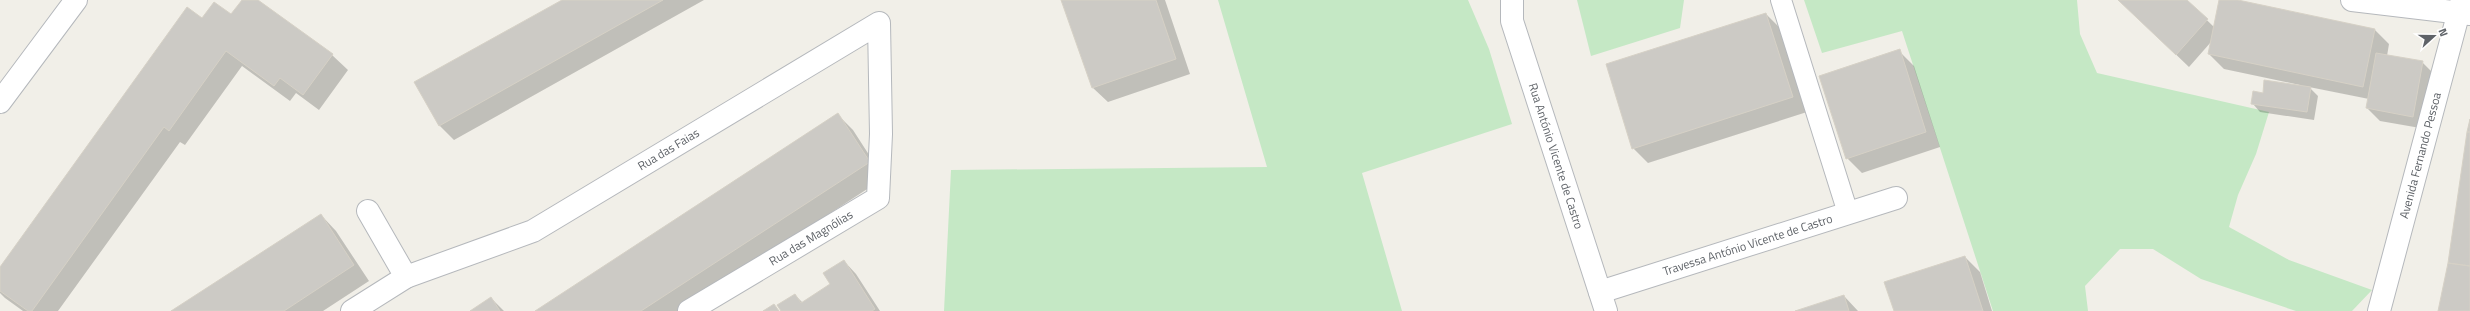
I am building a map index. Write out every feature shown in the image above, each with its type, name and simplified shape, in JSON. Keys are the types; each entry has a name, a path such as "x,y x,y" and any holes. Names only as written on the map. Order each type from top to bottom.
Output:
{"street":[{"path":"0,102 76,0"},
{"name":"Rua António Vicente de Castro","path":"1512,0 1512,21 1603,302"},
{"path":"2352,0 2463,10"},
{"name":"Avenida Fernando Pessoa","path":"2379,311 2463,10"},
{"name":"Rua das Faias","path":"352,311 406,277 533,231 879,23 881,134"},
{"name":"Rua das Magnólias","path":"689,311 878,198 881,134"},
{"name":"Travessa António Vicente de Castro","path":"1603,302 1848,213 1896,198"},
{"path":"368,211 406,277"}],"lane":[{"path":"1781,0 1848,213"}],"green space":[{"path":"1218,0 1468,0 1489,49 1512,124 1362,173 1402,311 944,311 951,170 1267,167"},
{"path":"1577,0 1684,0 1680,28 1591,56"},
{"path":"1804,0 2077,0 2080,34 2097,73 2269,112 2256,154 2238,195 2229,227 2289,260 2372,290 2352,311 2296,311 2201,279 2153,249 2120,249 2085,286 2088,311 1993,311 1902,31 1822,53"}],"building":[{"path":"242,0 258,0 333,54 303,95 280,78 274,86 226,51 169,131 164,127 32,311 28,311 0,291 0,267 187,7 202,18 214,2 231,14"},
{"path":"562,0 663,0 439,126 414,82"},
{"path":"1061,0 1156,0 1176,59 1092,88"},
{"path":"2118,0 2187,0 2208,19 2176,55"},
{"path":"2219,0 2238,0 2375,29 2363,87 2208,54"},
{"path":"1766,13 1793,97 1632,149 1606,64"},
{"path":"1900,49 1926,132 1846,159 1819,76"},
{"path":"2376,53 2423,61 2413,117 2366,108"},
{"path":"2264,80 2311,87 2307,112 2251,104 2253,91 2263,93"},
{"path":"838,113 870,162 641,311 535,311"},
{"path":"2470,119 2470,132 2467,132"},
{"path":"2467,132 2470,132 2470,266 2448,263"},
{"path":"321,214 354,265 284,311 171,311"},
{"path":"1965,256 1983,311 1894,311 1884,282"},
{"path":"844,260 875,309 872,311 781,311 777,305 795,294 801,303 830,284 823,273"},
{"path":"2448,263 2470,266 2470,311 2438,311"},
{"path":"1844,295 1849,311 1795,311"},
{"path":"491,297 500,311 470,311"},
{"path":"774,304 779,311 763,311"}]}
